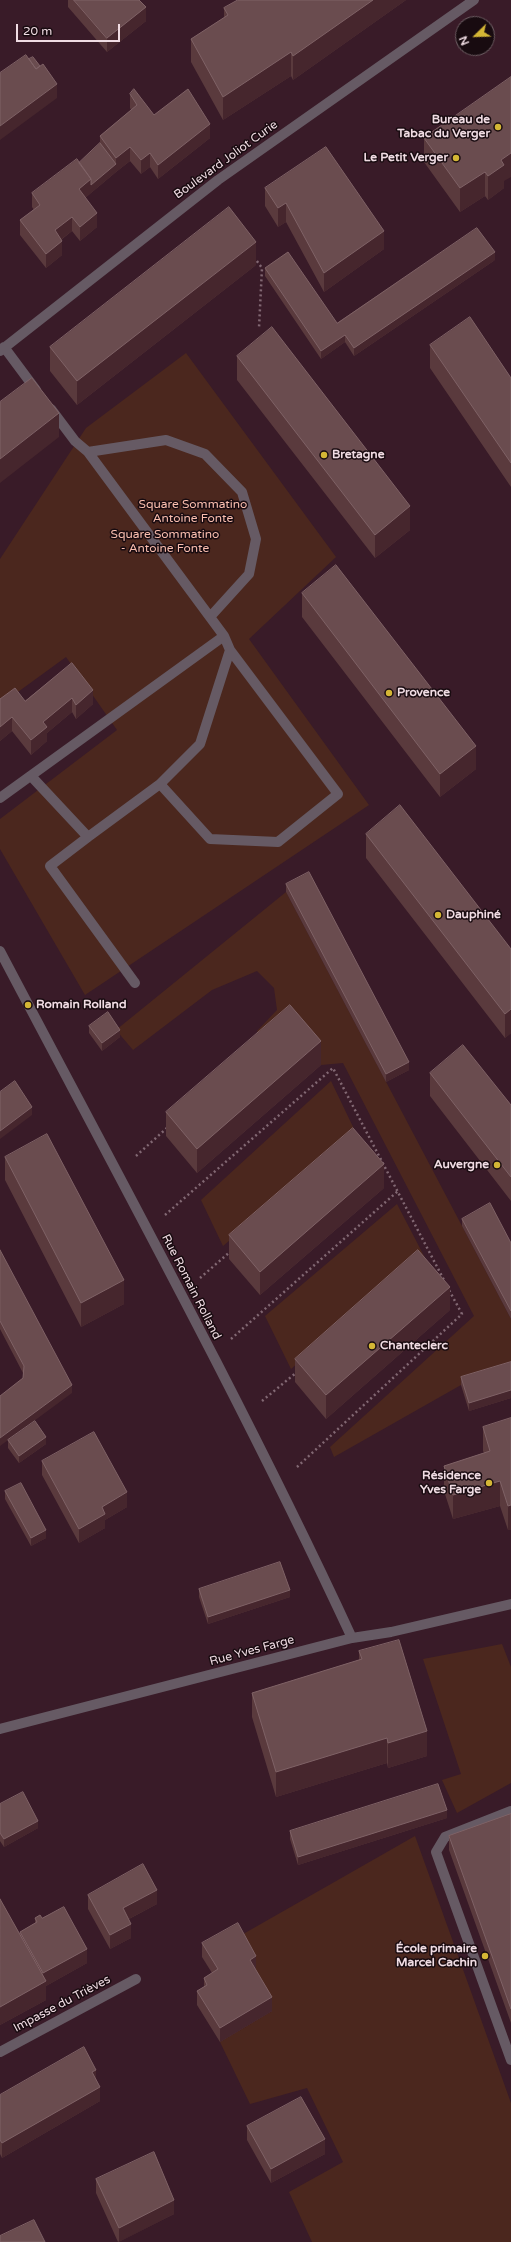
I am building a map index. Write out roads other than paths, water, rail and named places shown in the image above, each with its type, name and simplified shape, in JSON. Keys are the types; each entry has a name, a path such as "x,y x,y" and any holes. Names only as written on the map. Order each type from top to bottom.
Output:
{"street":[{"name":"Boulevard Joliot Curie","path":"2,349 218,180 474,0"},
{"path":"2,349 75,441 88,452 224,636 230,650 338,794 278,842 210,839 160,784"},
{"path":"88,452 166,440 205,454 242,492 256,539 249,574 210,617"},
{"path":"0,798 224,636"},
{"path":"135,983 50,866 160,784 200,744 230,650"},
{"path":"31,776 88,837"},
{"name":"Rue Romain Rolland","path":"0,951 192,1316 298,1524 352,1638"},
{"name":"Rue Yves Farge","path":"0,1729 352,1638 391,1632 510,1608"},
{"path":"511,1811 445,1837 436,1852 511,2060"},
{"name":"Impasse du Trièves","path":"0,2052 136,1979"}],"place":[{"name":"Bureau de Tabac du Verger","path":"498,127"},
{"name":"Le Petit Verger","path":"456,158"},
{"name":"Bretagne","path":"324,455"},
{"name":"Provence","path":"389,693"},
{"name":"Dauphiné","path":"438,915"},
{"name":"Romain Rolland","path":"28,1005"},
{"name":"Auvergne","path":"497,1165"},
{"name":"Chanteclerc","path":"372,1346"},
{"name":"Résidence Yves Farge","path":"489,1483"},
{"name":"École primaire Marcel Cachin","path":"485,1956"}],"park label":[{"name":"Square Sommatino Antoine Fonte","path":"193,512"},
{"name":"Square Sommatino - Antoine Fonte","path":"165,542"}]}
